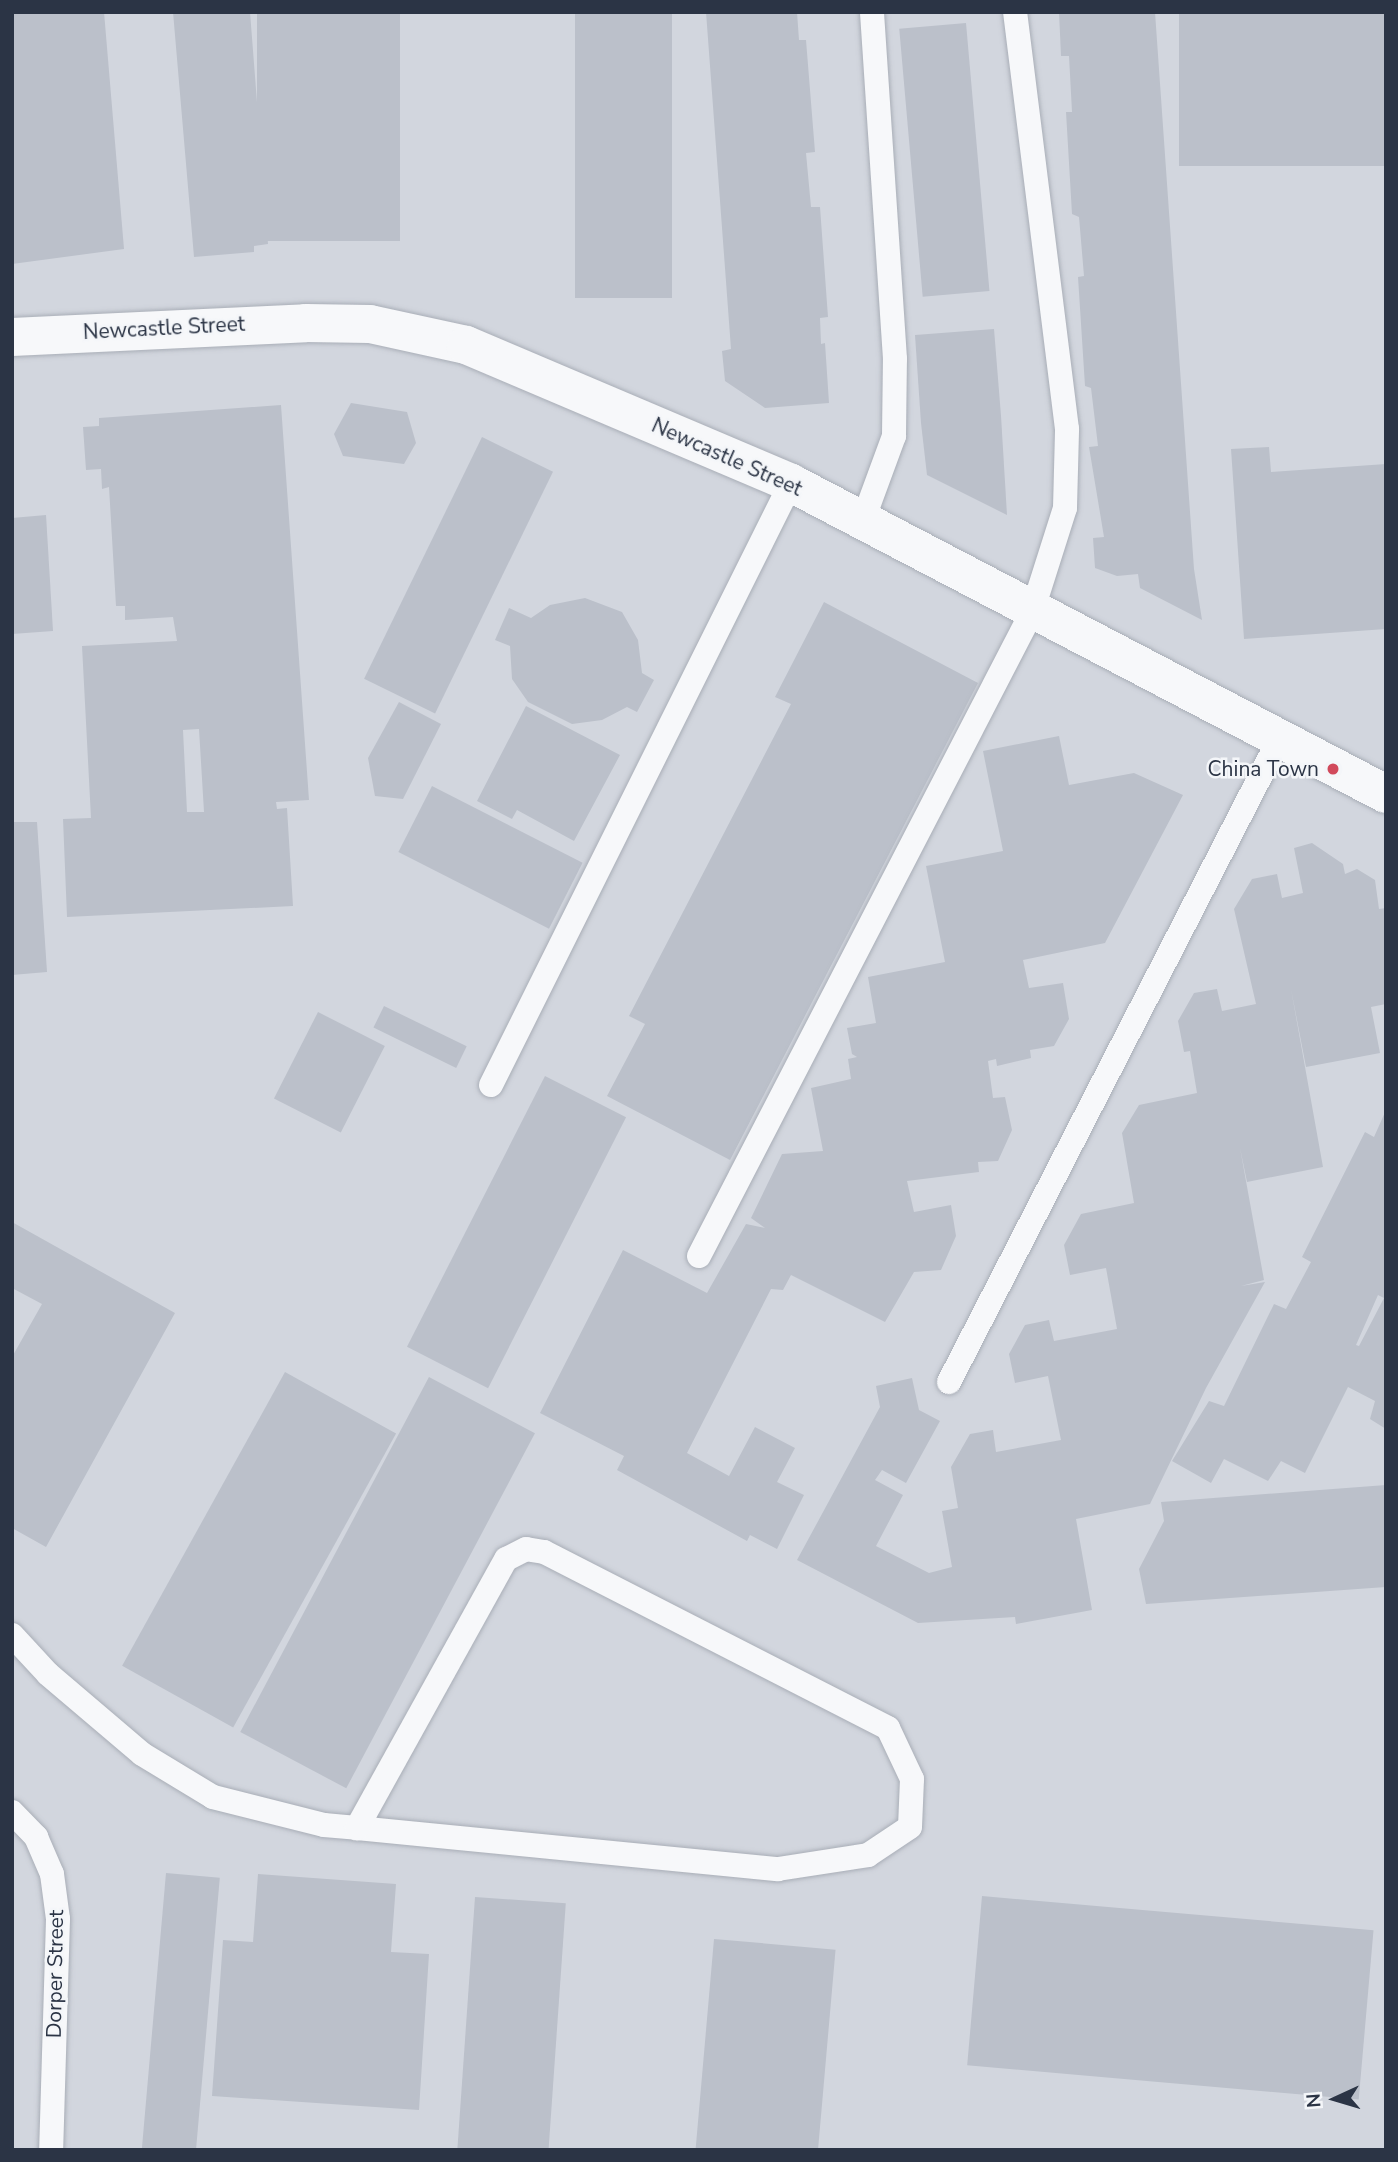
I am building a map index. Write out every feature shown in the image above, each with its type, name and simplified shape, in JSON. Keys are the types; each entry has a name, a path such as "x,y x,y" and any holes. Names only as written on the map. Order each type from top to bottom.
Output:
{"street":[{"name":"Newcastle Street","path":"12,337 246,323 370,324 466,345 791,484 1032,612 1386,794"}],"lane":[{"path":"862,523 894,436 895,359 872,12"},
{"path":"699,1255 1032,612 1065,508 1067,429 1015,12"},
{"path":"491,1085 791,484"},
{"path":"949,1382 1279,738"},
{"path":"12,1635 48,1674 142,1754 213,1797 324,1825 778,1868 868,1855 910,1827 912,1779 888,1728 544,1552 526,1549 506,1559 358,1828"},
{"name":"Dorper Street","path":"12,1812 36,1837 52,1874 58,1919 51,2150"}],"shaded area":[{"path":"12,12 1386,12 1386,2150 12,2150"}],"building":[{"path":"12,12 104,12 124,249 12,264"},
{"path":"173,12 250,12 268,244 254,246 254,252 194,257"},
{"path":"257,12 400,12 400,241 257,241"},
{"path":"575,12 672,12 672,298 575,298"},
{"path":"706,12 797,12 799,40 806,40 815,152 806,153 811,207 820,207 828,317 820,318 821,344 825,343 829,403 765,408 725,381 722,351 731,349"},
{"path":"1059,12 1155,12 1194,569 1202,620 1140,588 1138,574 1117,576 1095,568 1093,538 1104,537 1089,447 1098,446 1091,388 1085,386 1078,277 1084,276 1079,217 1072,214 1066,112 1072,112 1069,56 1061,56"},
{"path":"1179,12 1386,12 1386,166 1179,166"},
{"path":"966,23 989,291 923,297 899,29"},
{"path":"994,329 1007,515 927,475 921,423 915,335"},
{"path":"351,403 407,412 416,443 404,464 343,456 334,434"},
{"path":"281,405 309,800 276,802 277,809 287,808 293,906 67,917 63,819 91,818 82,646 177,641 173,617 125,620 125,606 116,606 109,487 102,489 101,469 86,470 83,427 99,426 99,418","holes":["199,729 204,812 187,812 183,730"]},
{"path":"482,437 553,472 435,713 364,679"},
{"path":"1269,447 1271,472 1386,464 1386,629 1244,639 1231,449"},
{"path":"46,515 53,631 12,634 12,518"},
{"path":"585,598 622,612 638,640 642,673 654,680 637,712 627,707 602,720 572,724 528,702 512,679 510,646 495,640 509,608 531,618 550,605"},
{"path":"824,602 978,683 730,1160 607,1096 645,1024 629,1016 791,704 775,697"},
{"path":"399,702 441,724 403,799 375,796 368,758"},
{"path":"526,706 620,755 574,841 517,810 512,819 477,801"},
{"path":"1059,736 1069,785 1134,773 1183,795 1105,943 1023,960 1029,988 1063,983 1069,1019 1054,1046 1030,1050 1031,1058 997,1066 996,1059 988,1061 993,1098 1005,1097 1012,1130 998,1161 978,1162 979,1172 907,1181 914,1212 951,1205 956,1236 941,1270 914,1272 885,1322 791,1275 783,1290 771,1289 687,1453 729,1476 755,1427 795,1448 777,1482 804,1495 777,1549 750,1535 747,1541 617,1470 624,1456 540,1413 623,1250 707,1293 746,1224 765,1228 751,1218 782,1154 823,1151 811,1088 851,1079 848,1059 857,1057 852,1054 847,1028 876,1023 868,977 945,962 926,866 1003,851 983,751"},
{"path":"432,786 583,863 549,929 398,852"},
{"path":"12,822 37,822 47,972 12,975"},
{"path":"1312,843 1343,864 1345,874 1357,869 1375,880 1379,909 1386,908 1386,1004 1371,1007 1380,1053 1306,1067 1291,989 1323,1167 1247,1182 1240,1148 1264,1280 1241,1286 1265,1282 1206,1388 1150,1504 1076,1519 1092,1610 1016,1624 1015,1617 918,1623 797,1560 880,1407 876,1386 912,1378 919,1410 940,1421 906,1483 882,1470 875,1480 903,1495 876,1546 929,1573 952,1567 942,1511 958,1508 951,1467 970,1434 993,1430 996,1452 1061,1440 1048,1376 1015,1383 1009,1354 1025,1325 1049,1320 1054,1341 1117,1329 1106,1268 1070,1275 1064,1245 1081,1214 1134,1203 1122,1133 1139,1105 1197,1093 1190,1051 1184,1052 1178,1021 1194,993 1217,989 1222,1011 1256,1004 1234,909 1252,879 1277,874 1282,898 1303,893 1294,848"},
{"path":"384,1006 467,1046 456,1068 373,1028"},
{"path":"318,1012 385,1046 341,1132 274,1098"},
{"path":"545,1076 626,1117 488,1388 407,1347"},
{"path":"1386,1110 1386,1429 1370,1419 1375,1401 1348,1387 1305,1473 1281,1461 1268,1481 1224,1459 1211,1483 1172,1461 1209,1401 1224,1406 1274,1304 1286,1309 1311,1262 1302,1257 1365,1132 1374,1137","holes":["1378,1295 1384,1298 1359,1346 1356,1345"]},
{"path":"12,1222 175,1313 46,1547 12,1528 12,1357 42,1304 12,1288"},
{"path":"285,1372 396,1434 233,1727 122,1666"},
{"path":"429,1377 535,1433 346,1788 240,1732"},
{"path":"1386,1485 1386,1587 1146,1604 1139,1569 1164,1521 1161,1502"},
{"path":"166,1873 220,1878 196,2150 142,2150"},
{"path":"258,1874 396,1884 391,1952 429,1954 419,2110 212,2096 223,1940 253,1942"},
{"path":"982,1896 1374,1930 1359,2100 967,2065"},
{"path":"475,1897 566,1903 549,2150 457,2150"},
{"path":"714,1939 836,1950 818,2150 696,2150"}],"place":[{"name":"China Town","path":"1333,769"}]}
